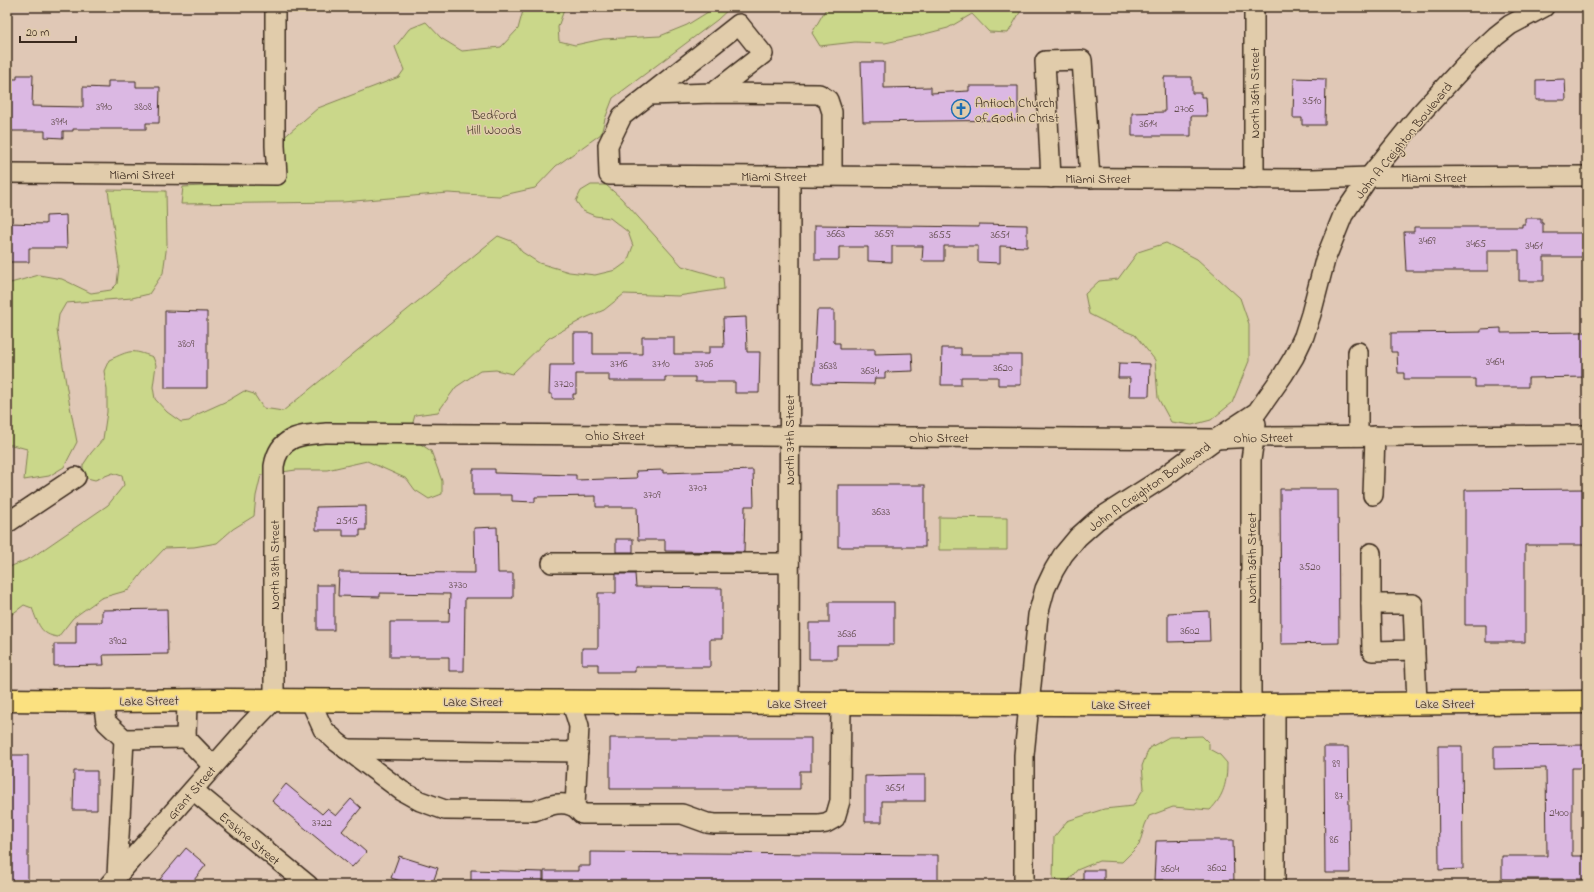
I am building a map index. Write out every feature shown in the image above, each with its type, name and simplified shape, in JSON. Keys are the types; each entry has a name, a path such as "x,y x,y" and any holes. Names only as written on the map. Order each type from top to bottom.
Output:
{"main road":[{"name":"Lake Street","path":"7,700 310,700 1251,705 1587,702"}],"street":[{"name":"Miami Street","path":"7,173 277,175 275,146 275,7"},
{"name":"North 36th Street","path":"1254,7 1254,179"},
{"name":"John A Creighton Boulevard","path":"1024,885 1024,755 1038,616 1045,589 1054,570 1063,555 1078,537 1097,520 1161,479 1216,439 1257,412 1294,357 1304,336 1311,314 1324,260 1343,215 1369,177 1420,114 1465,65 1510,24 1544,7"},
{"path":"649,95 739,24 763,54 713,93"},
{"path":"1051,178 1045,61 1082,60 1090,178"},
{"path":"649,95 713,93 819,94 828,100 832,112 832,176"},
{"name":"Miami Street","path":"649,95 622,116 608,145 609,174 1254,179 1587,176"},
{"name":"North 37th Street","path":"789,703 790,176"},
{"path":"1358,352 1373,495"},
{"name":"North 36th Street","path":"1251,705 1251,460 1257,412"},
{"name":"Ohio Street","path":"292,438 303,434 326,433 1216,439 1254,437 1587,435"},
{"name":"North 38th Street","path":"274,700 274,466 276,455 282,445 292,438"},
{"path":"7,523 76,477"},
{"path":"1371,553 1372,651 1415,650"},
{"path":"552,563 789,563"},
{"path":"1371,604 1413,604 1417,703"},
{"path":"187,700 186,738 213,766"},
{"name":"Grant Street","path":"113,880 213,766 274,700"},
{"path":"310,700 324,729 346,749 402,791 420,802 445,810 534,811 547,806 562,804 575,807 582,814 682,814 707,823 715,824 819,824 826,823 835,818 840,801 841,703"},
{"path":"103,701 106,722 124,739 186,738"},
{"path":"570,702 579,726 575,807"},
{"path":"1275,705 1275,885"},
{"path":"113,880 124,739"},
{"path":"346,749 578,752"},
{"name":"Erskine Street","path":"193,790 308,885"}],"green space":[{"name":"Bedford Hill Woods","path":"524,7 565,7 558,27 559,41 575,45 603,39 660,36 687,25 716,7 731,7 717,20 613,98 601,134 556,166 535,188 499,196 448,193 343,202 181,204 183,187 283,182 282,139 318,108 399,77 404,70 395,47 409,29 426,22 441,38 462,51 501,47 518,29"},
{"path":"827,7 1023,7 1008,33 989,32 972,14 948,28 885,43 855,42 820,46 812,33"},
{"path":"591,185 606,185 621,198 682,266 723,278 724,289 678,296 624,294 604,310 583,319 549,338 512,374 496,370 480,371 456,387 438,412 415,415 412,426 416,441 431,451 442,481 442,494 429,499 415,490 407,479 367,461 327,470 296,470 261,475 256,496 254,516 233,529 217,543 194,547 165,548 146,568 129,590 101,598 73,618 58,637 47,634 43,631 32,608 24,605 7,618 7,568 31,558 108,505 124,485 122,476 113,473 95,480 83,477 83,465 103,439 107,412 107,390 104,371 109,360 131,352 153,357 156,365 153,387 155,399 167,412 181,422 189,421 198,414 229,400 244,391 254,394 263,408 283,411 498,236 514,242 522,252 539,263 569,272 595,275 616,270 627,262 633,246 628,232 610,218 595,216 583,211 576,201 581,191"},
{"path":"108,190 166,191 167,244 163,273 149,294 132,298 66,303 59,315 57,330 77,442 64,467 49,476 24,480 27,449 7,445 7,284 39,275 62,279 91,293 111,290 117,284 119,266"},
{"path":"1166,243 1197,259 1240,298 1249,324 1249,361 1232,403 1211,420 1192,425 1171,422 1158,398 1155,360 1135,335 1089,314 1085,294 1099,281 1118,279 1138,252"},
{"path":"939,517 1007,518 1007,550 939,550"},
{"path":"1202,736 1209,743 1209,749 1220,755 1227,763 1225,783 1222,794 1210,810 1173,807 1149,816 1139,845 1122,862 1099,861 1077,870 1066,884 1053,879 1054,837 1067,821 1104,809 1133,806 1144,788 1142,766 1149,748 1169,737"}],"building":[{"path":"861,62 884,62 884,88 931,87 931,93 969,91 969,86 1018,86 1018,120 863,122"},
{"path":"17,75 33,75 32,106 83,107 83,87 108,88 108,81 136,81 136,87 160,87 159,123 146,123 146,129 73,129 73,131 63,131 63,138 45,137 45,131 7,131 7,79 17,79"},
{"path":"1164,77 1192,77 1192,93 1201,93 1201,97 1206,97 1207,116 1191,116 1191,136 1132,136 1132,113 1165,112"},
{"path":"1294,78 1326,79 1325,125 1302,125 1302,118 1293,118"},
{"path":"1565,79 1566,100 1536,100 1536,80"},
{"path":"66,215 67,248 29,248 29,262 7,262 7,223 46,224 46,216"},
{"path":"1525,218 1541,218 1541,223 1543,223 1543,233 1587,233 1587,257 1544,257 1544,281 1519,281 1519,250 1488,250 1488,271 1406,271 1404,232 1414,232 1414,227 1522,227 1522,224 1525,224"},
{"path":"979,224 1027,225 1027,247 1000,246 1000,263 978,262 978,246 944,246 944,261 922,261 923,246 892,246 892,262 868,261 868,247 839,247 839,260 815,260 815,225 979,227"},
{"path":"817,310 834,310 834,343 840,343 840,349 875,349 875,354 912,353 913,371 885,372 885,378 875,378 874,384 813,383"},
{"path":"165,311 207,312 207,388 165,388"},
{"path":"746,317 747,352 760,352 759,393 735,393 735,382 695,382 695,377 665,377 665,381 609,381 609,374 576,374 576,394 573,394 573,399 552,399 552,394 549,394 550,365 574,365 574,333 593,333 593,354 642,354 642,337 674,337 674,354 709,354 709,347 724,347 723,318"},
{"path":"1501,328 1501,333 1587,332 1587,377 1528,378 1528,387 1475,387 1475,379 1404,379 1404,373 1398,373 1397,352 1391,352 1391,333 1481,332 1481,329"},
{"path":"942,348 961,348 961,355 1021,355 1021,385 998,385 998,377 961,377 961,385 941,385"},
{"path":"1119,363 1150,364 1149,396 1129,396 1130,378 1118,378"},
{"path":"473,469 495,469 495,473 576,475 576,480 637,478 636,471 663,470 663,473 753,470 754,506 745,506 744,552 665,551 665,540 638,540 637,507 596,507 596,496 535,497 535,502 512,501 512,495 473,495"},
{"path":"838,485 925,485 925,547 838,547"},
{"path":"1280,489 1338,489 1339,643 1281,644"},
{"path":"1587,489 1587,545 1525,545 1525,642 1486,642 1486,625 1465,625 1465,490"},
{"path":"366,506 366,530 360,530 360,536 343,536 343,530 316,530 316,507"},
{"path":"497,527 498,573 513,573 513,598 465,598 464,671 449,671 449,657 390,657 390,622 449,622 450,594 380,593 380,597 338,596 339,572 475,573 474,528"},
{"path":"616,539 633,539 633,552 616,552"},
{"path":"616,574 635,574 636,587 722,588 722,639 710,639 710,667 635,667 635,672 598,672 598,664 582,664 582,648 598,648 598,593 616,593"},
{"path":"317,585 334,585 334,630 317,630"},
{"path":"829,602 894,602 894,645 837,645 837,659 809,659 809,623 829,623"},
{"path":"167,609 168,654 103,655 104,665 54,666 54,644 76,644 76,622 102,622 102,610"},
{"path":"1209,611 1210,641 1168,642 1168,613"},
{"path":"610,738 811,738 811,771 800,771 800,789 610,789"},
{"path":"1587,745 1587,768 1572,768 1572,856 1587,856 1587,879 1502,879 1502,856 1547,856 1546,768 1494,769 1494,746"},
{"path":"1438,746 1462,746 1463,869 1439,870"},
{"path":"1324,747 1348,747 1350,873 1325,873"},
{"path":"7,755 28,755 28,885 7,885"},
{"path":"74,771 97,771 97,810 73,810"},
{"path":"925,775 925,801 882,801 882,822 865,822 865,776"},
{"path":"286,784 322,814 327,809 336,816 351,799 361,808 342,831 366,852 352,867 272,801"},
{"path":"1233,840 1234,884 1164,885 1164,880 1154,880 1156,841"},
{"path":"186,848 206,865 190,885 155,885"},
{"path":"590,852 938,855 938,885 544,885 544,871 578,871 578,866 590,866"},
{"path":"399,856 438,868 432,885 404,885 404,882 391,878"},
{"path":"471,870 543,872 543,885 471,885"},
{"path":"1083,870 1104,870 1104,885 1083,885"}],"place":[{"name":"Antioch Church of God in Christ","path":"961,109"}]}
